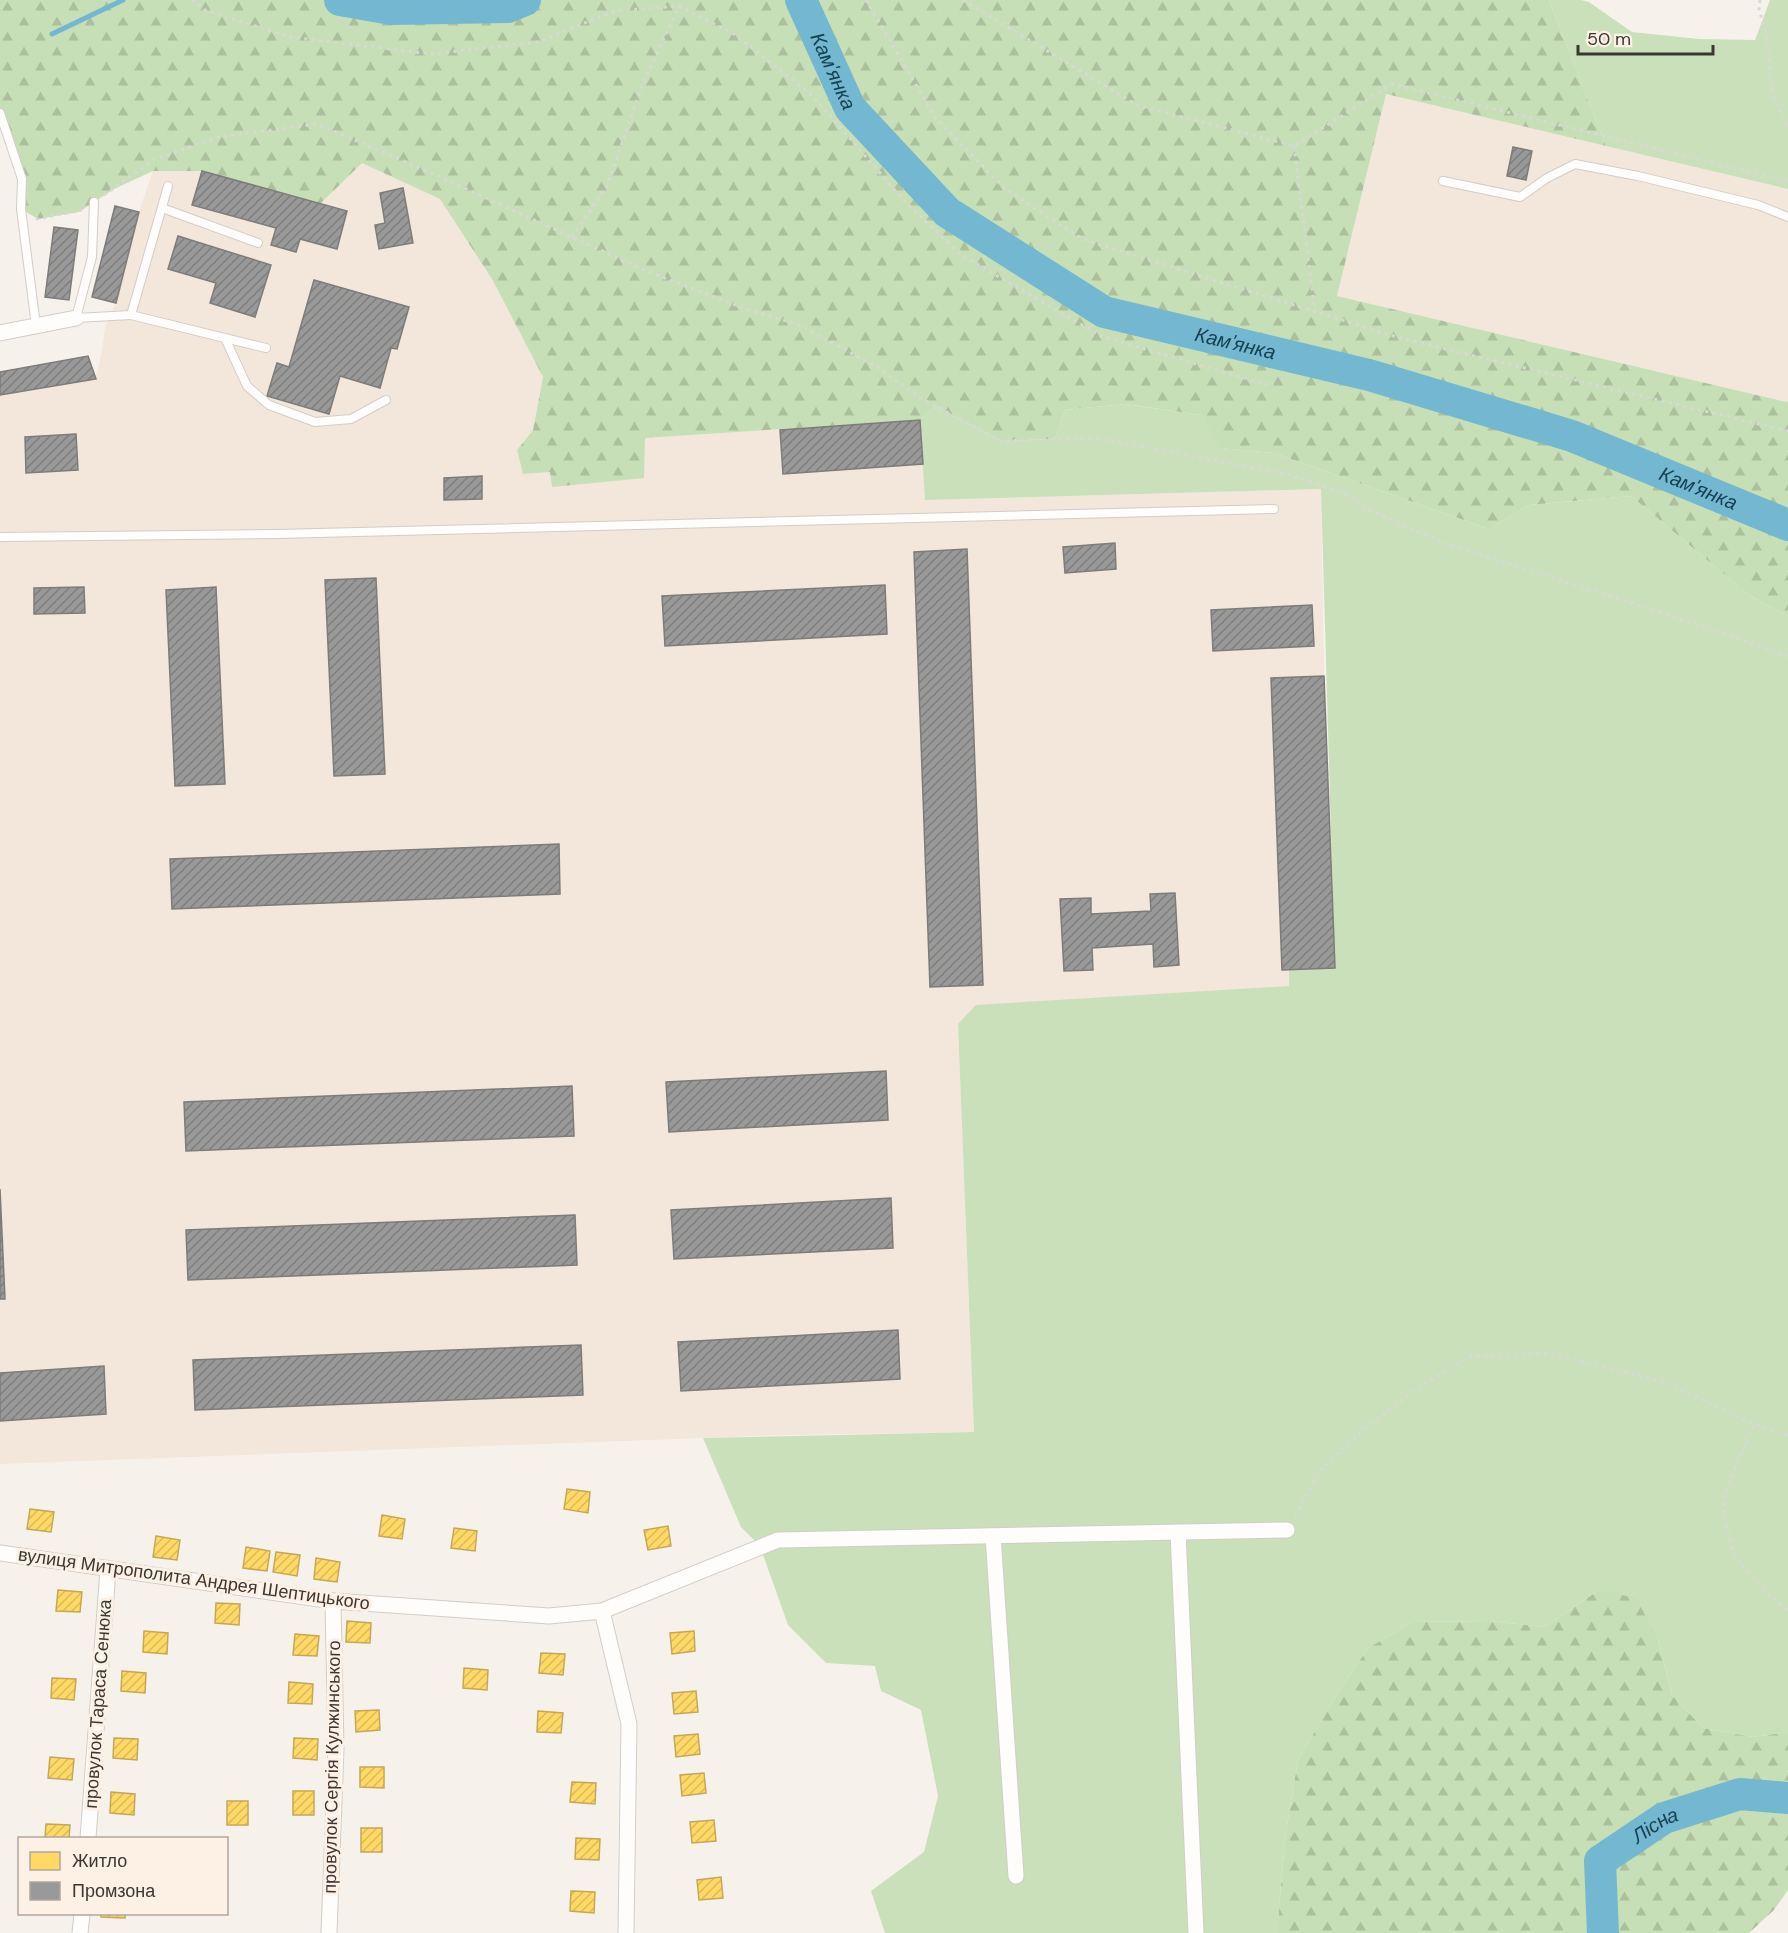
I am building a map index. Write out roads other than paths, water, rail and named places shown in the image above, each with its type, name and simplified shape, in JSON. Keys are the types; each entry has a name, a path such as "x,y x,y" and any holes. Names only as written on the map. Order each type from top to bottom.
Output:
{"street":[{"path":"0,333 76,318"},
{"name":"вулиця Митрополита Андрея Шептицького","path":"0,1552 108,1570 333,1601 549,1616 602,1611 778,1540 1287,1530"},
{"path":"1178,1532 1197,1933"},
{"path":"993,1536 1016,1876"},
{"name":"провулок Тараса Сенюка","path":"88,1837 108,1570"},
{"name":"провулок Сергія Кулжинського","path":"329,1933 336,1749 333,1601"},
{"path":"602,1611 629,1724 626,1933"},
{"path":"80,1933 82,1915"}],"lane":[{"path":"0,113 22,179 21,209 36,326"},
{"path":"1443,181 1520,197 1547,178 1575,164 1638,176 1747,202 1788,216"},
{"path":"131,315 168,186"},
{"path":"94,202 92,257 76,318 131,315 266,348"},
{"path":"162,208 258,243"},
{"path":"225,338 247,386 269,405 315,422 351,419 386,400"},
{"path":"0,537 277,534 1274,509"}],"waterway":[{"path":"52,34 123,0"},
{"name":"Кам'янка","path":"340,0 391,9 508,7 525,0"},
{"name":"Кам'янка","path":"801,0 850,108 947,212 1104,312 1369,375 1572,436 1788,525"},
{"name":"Лісна","path":"1603,1933 1600,1861 1664,1818 1740,1794 1788,1798"}]}
